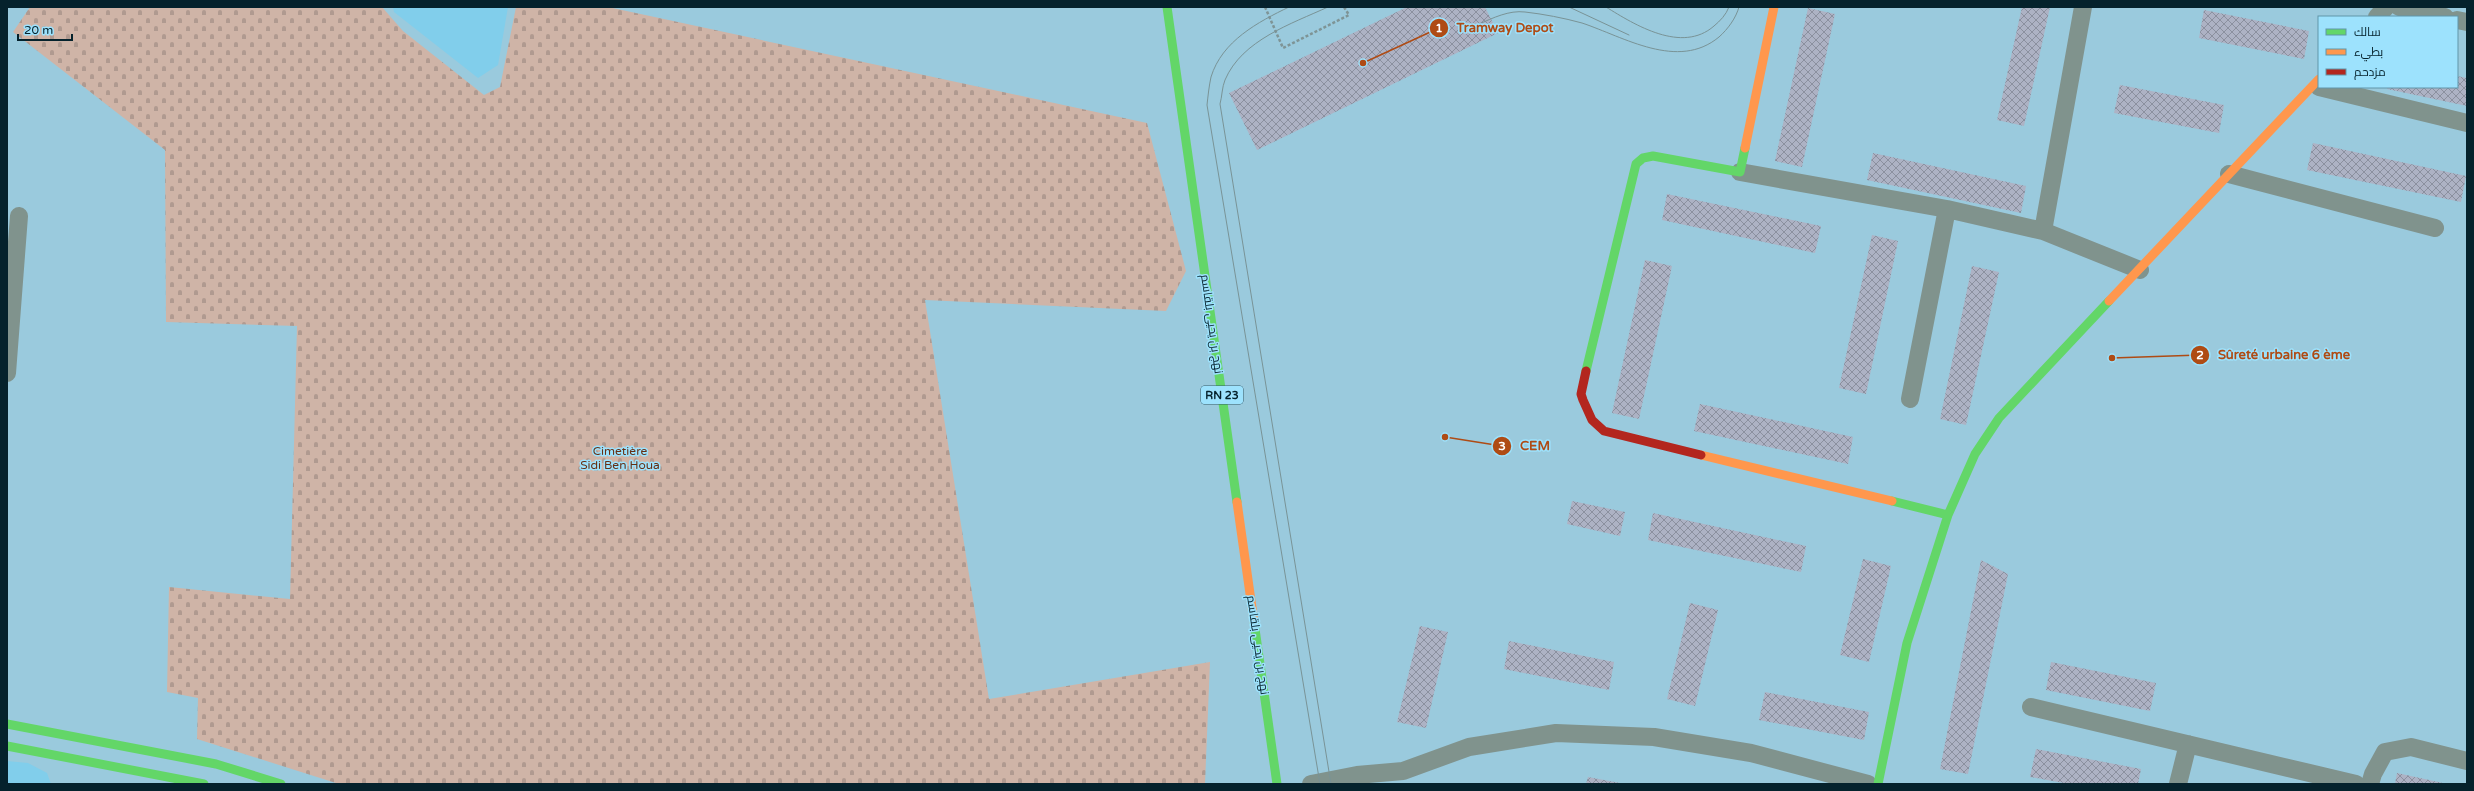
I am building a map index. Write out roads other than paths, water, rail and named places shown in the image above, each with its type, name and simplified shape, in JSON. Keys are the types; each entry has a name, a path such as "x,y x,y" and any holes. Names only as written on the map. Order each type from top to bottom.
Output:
{"street":[{"name":"نهج بن يحيى بلقاسم","path":"1167,7 1277,784"},
{"path":"1740,172 1774,7"},
{"path":"2044,231 2083,7"},
{"path":"2377,16 2386,7"},
{"path":"2399,7 2440,16"},
{"path":"1878,784 1907,643 1948,515 1975,454 1999,418 2229,174 2318,84"},
{"path":"2333,88 2467,124"},
{"path":"1948,515 1604,431 1592,424 1581,394 1636,164 1643,158 1653,156 1946,209 2044,231 2140,270"},
{"path":"2229,174 2435,228"},
{"path":"1910,399 1946,209"},
{"path":"7,373 19,216"},
{"path":"2032,707 2356,784"},
{"path":"7,724 216,764 281,784"},
{"path":"1311,784 1357,775 1401,777 1469,747 1556,732 1654,738 1751,753 1868,784"},
{"path":"2178,784 2188,744"},
{"path":"7,746 204,784"},
{"path":"2370,784 2373,774 2385,752 2411,747 2467,761"}],"tram line":[{"path":"1289,7 1265,19 1242,34 1223,53 1216,64 1211,77 1207,105 1320,784"},
{"path":"1328,7 1269,35 1243,54 1233,66 1225,80 1220,104 1331,784"},
{"path":"1569,7 1629,35"},
{"path":"1606,7 1644,28 1659,34 1673,37 1688,37 1701,34 1723,18 1729,7"},
{"path":"1479,24 1507,13 1532,13 1582,23 1633,43 1651,48 1669,51 1686,51 1703,47 1719,37 1731,23 1739,7"}],"place":[{"name":"Tramway Depot","path":"1363,63"},
{"name":"Sûreté urbaine 6 ème","path":"2112,358"},
{"name":"CEM","path":"1445,437"}],"park label":[{"name":"Cimetière Sidi Ben Houa","path":"620,458"}]}
